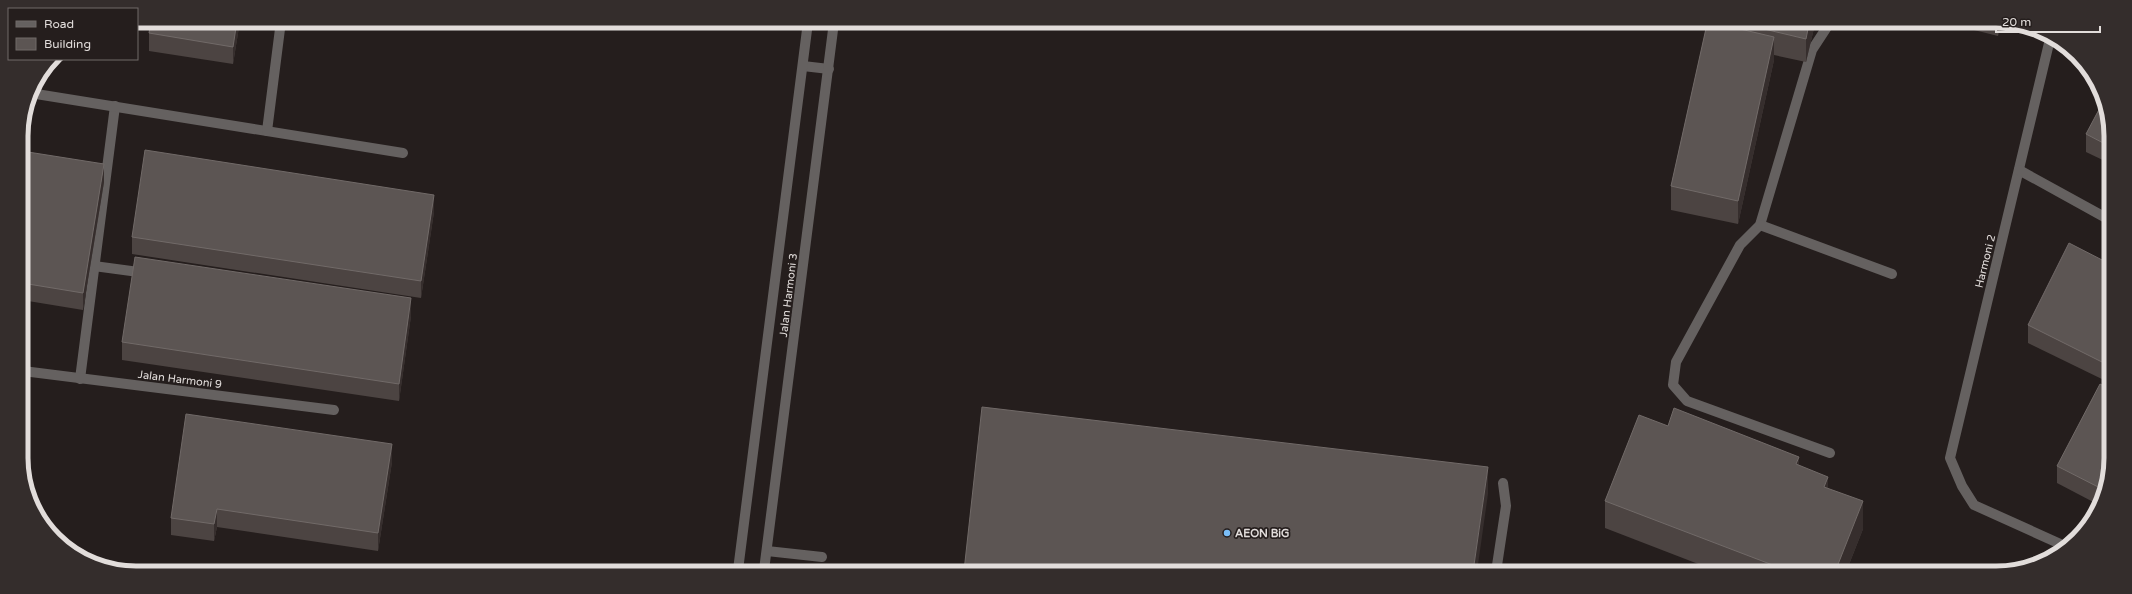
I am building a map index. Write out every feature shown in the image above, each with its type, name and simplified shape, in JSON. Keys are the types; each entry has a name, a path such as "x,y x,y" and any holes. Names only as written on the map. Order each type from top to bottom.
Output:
{"street":[{"path":"267,131 281,28"},
{"name":"Jalan Harmoni 3","path":"739,566 807,28"},
{"name":"Jalan Harmoni 3","path":"765,566 833,28"},
{"path":"1826,28 1812,50 1760,225 1740,245 1676,362 1673,385 1687,401 1830,453"},
{"name":"Harmoni 2","path":"2049,42 1950,458 1962,486 1974,505 2062,544"},
{"path":"803,66 829,69"},
{"path":"36,94 403,153"},
{"path":"80,379 115,106"},
{"path":"2019,170 2104,217"},
{"path":"1760,225 1892,274"},
{"path":"94,266 156,274"},
{"name":"Jalan Harmoni 9","path":"28,372 334,410"},
{"path":"1497,566 1506,506 1503,483"},
{"path":"767,551 822,557"}],"building":[{"path":"150,28 236,28 233,47 149,33"},
{"path":"1706,28 1736,28 1774,37 1738,201 1671,186"},
{"path":"1760,28 1808,28 1806,39"},
{"path":"2100,108 2103,122 2104,143 2086,134"},
{"path":"145,150 434,195 421,281 132,237"},
{"path":"28,152 104,164 83,293 28,284"},
{"path":"2069,243 2104,261 2104,363 2028,325"},
{"path":"135,257 411,298 399,384 122,342"},
{"path":"2100,384 2104,386 2104,458 2100,488 2057,466"},
{"name":"AEON BiG","path":"982,407 1488,467 1474,566 965,566"},
{"path":"1674,408 1799,457 1796,464 1828,477 1824,487 1863,501 1837,566 1775,566 1605,501 1639,415 1668,426"},
{"path":"186,414 392,444 378,533 217,509 214,524 171,518"}],"place":[{"name":"AEON BiG","path":"1227,533"}]}
